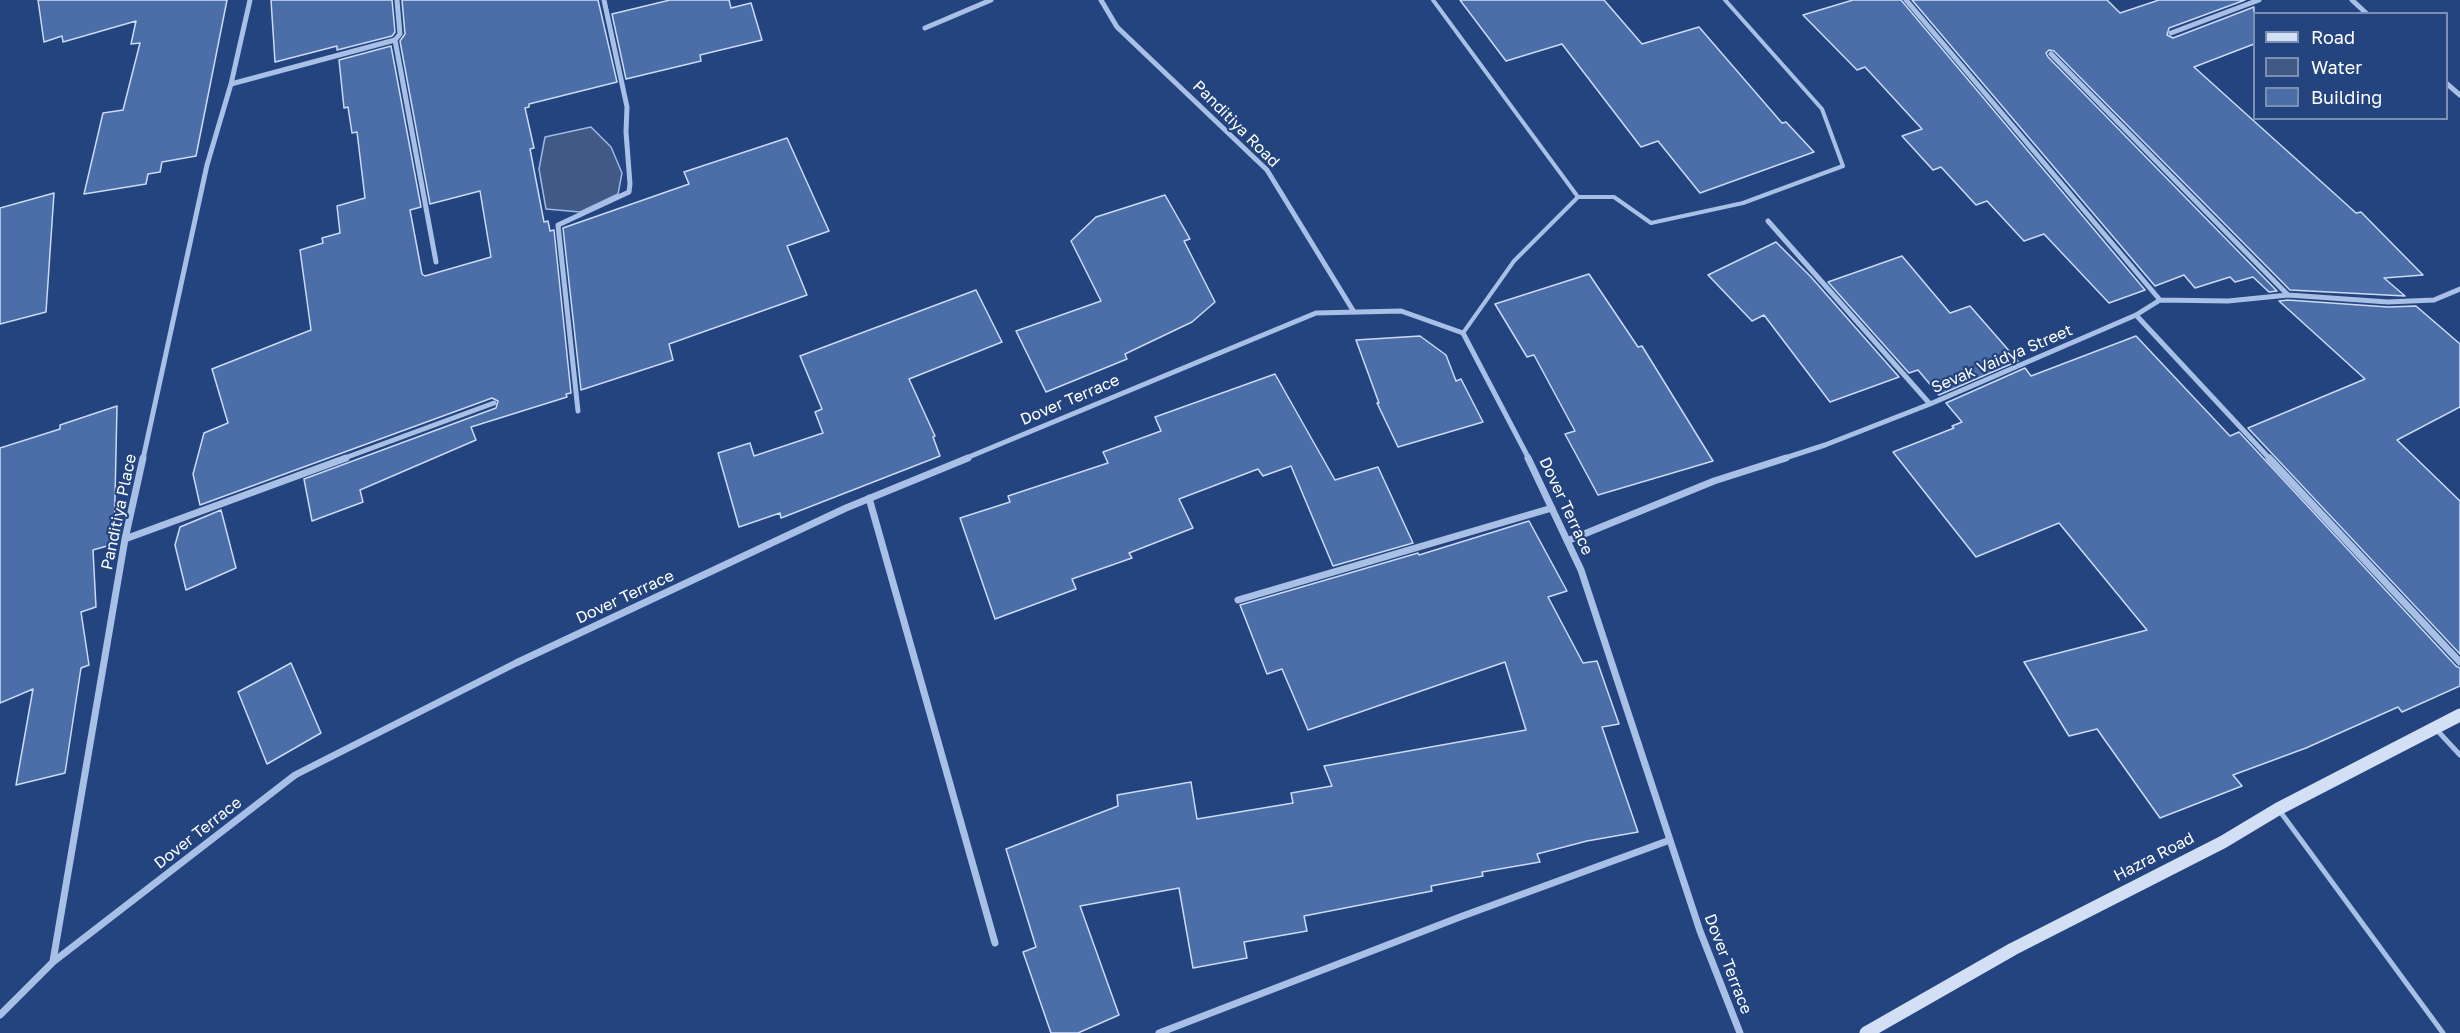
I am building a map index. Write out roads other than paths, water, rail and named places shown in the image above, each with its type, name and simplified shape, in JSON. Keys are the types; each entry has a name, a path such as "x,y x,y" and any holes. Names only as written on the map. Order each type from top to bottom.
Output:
{"main road":[{"name":"Hazra Road","path":"1866,1033 2013,949 2223,842 2278,809 2460,715"}],"street":[{"name":"Panditiya Place","path":"53,962 125,539 163,375 207,165 231,84 250,0"},
{"path":"231,84 394,40 400,34 397,0"},
{"path":"578,411 558,225 629,192 630,184 626,132 627,107 604,0"},
{"path":"925,28 991,0"},
{"name":"Panditiya Road","path":"1101,0 1117,27 1267,170 1354,312"},
{"path":"1906,0 2160,300 2228,301 2288,295 2388,302 2434,300 2460,289"},
{"path":"2171,33 2259,0"},
{"path":"2352,0 2365,12"},
{"path":"394,40 436,262"},
{"path":"2051,54 2288,295"},
{"path":"2448,85 2460,95"},
{"path":"1768,221 1930,404"},
{"name":"Sevak Vaidya Street","path":"1567,541 1714,481 1825,445 1930,404 2136,315 2160,300"},
{"name":"Dover Terrace","path":"53,962 295,775 516,663 869,498 1316,313 1401,311 1463,333 1514,427 1581,570 1700,931 1740,1033"},
{"path":"2136,315 2460,662"},
{"path":"125,539 494,403"},
{"path":"869,498 995,943"},
{"path":"1238,600 1552,508"},
{"path":"1158,1033 1671,840"},
{"path":"0,1015 53,962"}],"lane":[{"path":"1463,333 1514,261 1578,197 1614,197 1651,223 1743,203 1843,166 1822,109 1725,0"},
{"path":"1432,1 1578,197"},
{"path":"2435,727 2460,755"},
{"path":"2278,809 2443,1033"}],"water":[{"path":"591,127 611,147 622,173 618,194 580,212 546,209 539,169 545,137"}]}
